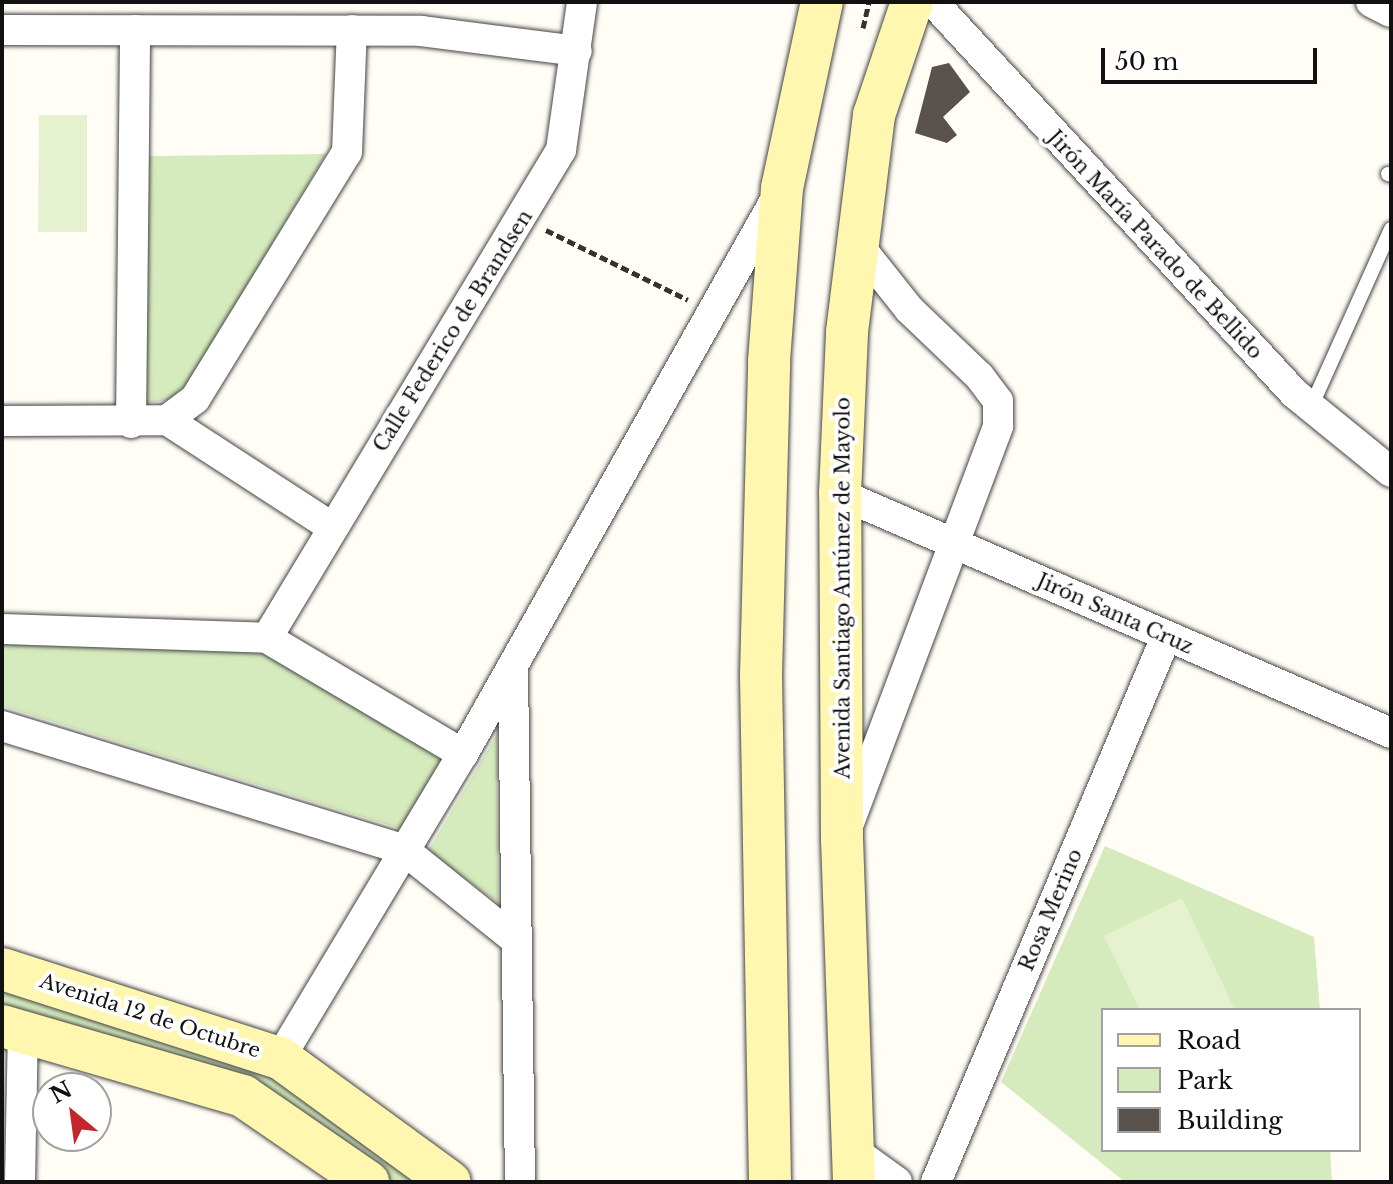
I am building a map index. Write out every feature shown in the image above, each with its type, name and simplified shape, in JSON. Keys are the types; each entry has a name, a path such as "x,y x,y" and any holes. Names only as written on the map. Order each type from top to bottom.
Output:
{"main road":[{"path":"770,1182 761,675 769,361 782,188 822,2"},
{"name":"Avenida Santiago Antúnez de Mayolo","path":"854,1166 842,840 840,494 855,241 874,115 912,2"},
{"name":"Avenida 12 de Octubre","path":"2,969 280,1058 450,1182"},
{"path":"13,1029 243,1096 368,1182"}],"street":[{"name":"Calle Federico de Brandsen","path":"267,638 332,527 524,218 561,150 582,2"},
{"name":"Jirón María Parado de Bellido","path":"933,2 1175,271 1311,407 1391,472"},
{"path":"1371,2 1391,12"},
{"path":"2,30 421,31 577,51"},
{"path":"131,423 135,30"},
{"path":"2,421 131,423 167,420 195,399 347,152 352,30"},
{"path":"280,1058 463,754 782,188"},
{"path":"842,840 958,544 998,426 998,401 855,241"},
{"path":"167,420 332,527"},
{"name":"Jirón Santa Cruz","path":"840,494 1391,733"},
{"path":"2,629 267,638 463,754"},
{"name":"Rosa Merino","path":"936,1182 1166,637"},
{"path":"513,667 520,1182"},
{"path":"2,726 404,850 517,941"},
{"path":"13,1029 20,1182"},
{"path":"854,1166 897,1182"}],"lane":[{"path":"1311,407 1391,229"}],"path":[{"path":"524,218 712,313"}],"green space":[{"path":"39,115 87,115 87,232 38,232"},
{"path":"326,154 179,399 145,403 149,156"},
{"path":"2,641 271,650 448,756 408,831 2,706"},
{"path":"497,734 498,903 428,851"},
{"path":"1105,846 1314,937 1320,1008 1101,1008 1101,1152 1330,1152 1332,1182 1125,1182 1001,1082"},
{"path":"1182,898 1234,1008 1139,1008 1104,936"},
{"path":"2,990 255,1065 424,1182 393,1182 290,1104 2,1008"}],"building":[{"path":"949,63 970,92 943,117 957,135 947,143 915,133 932,67"}]}
